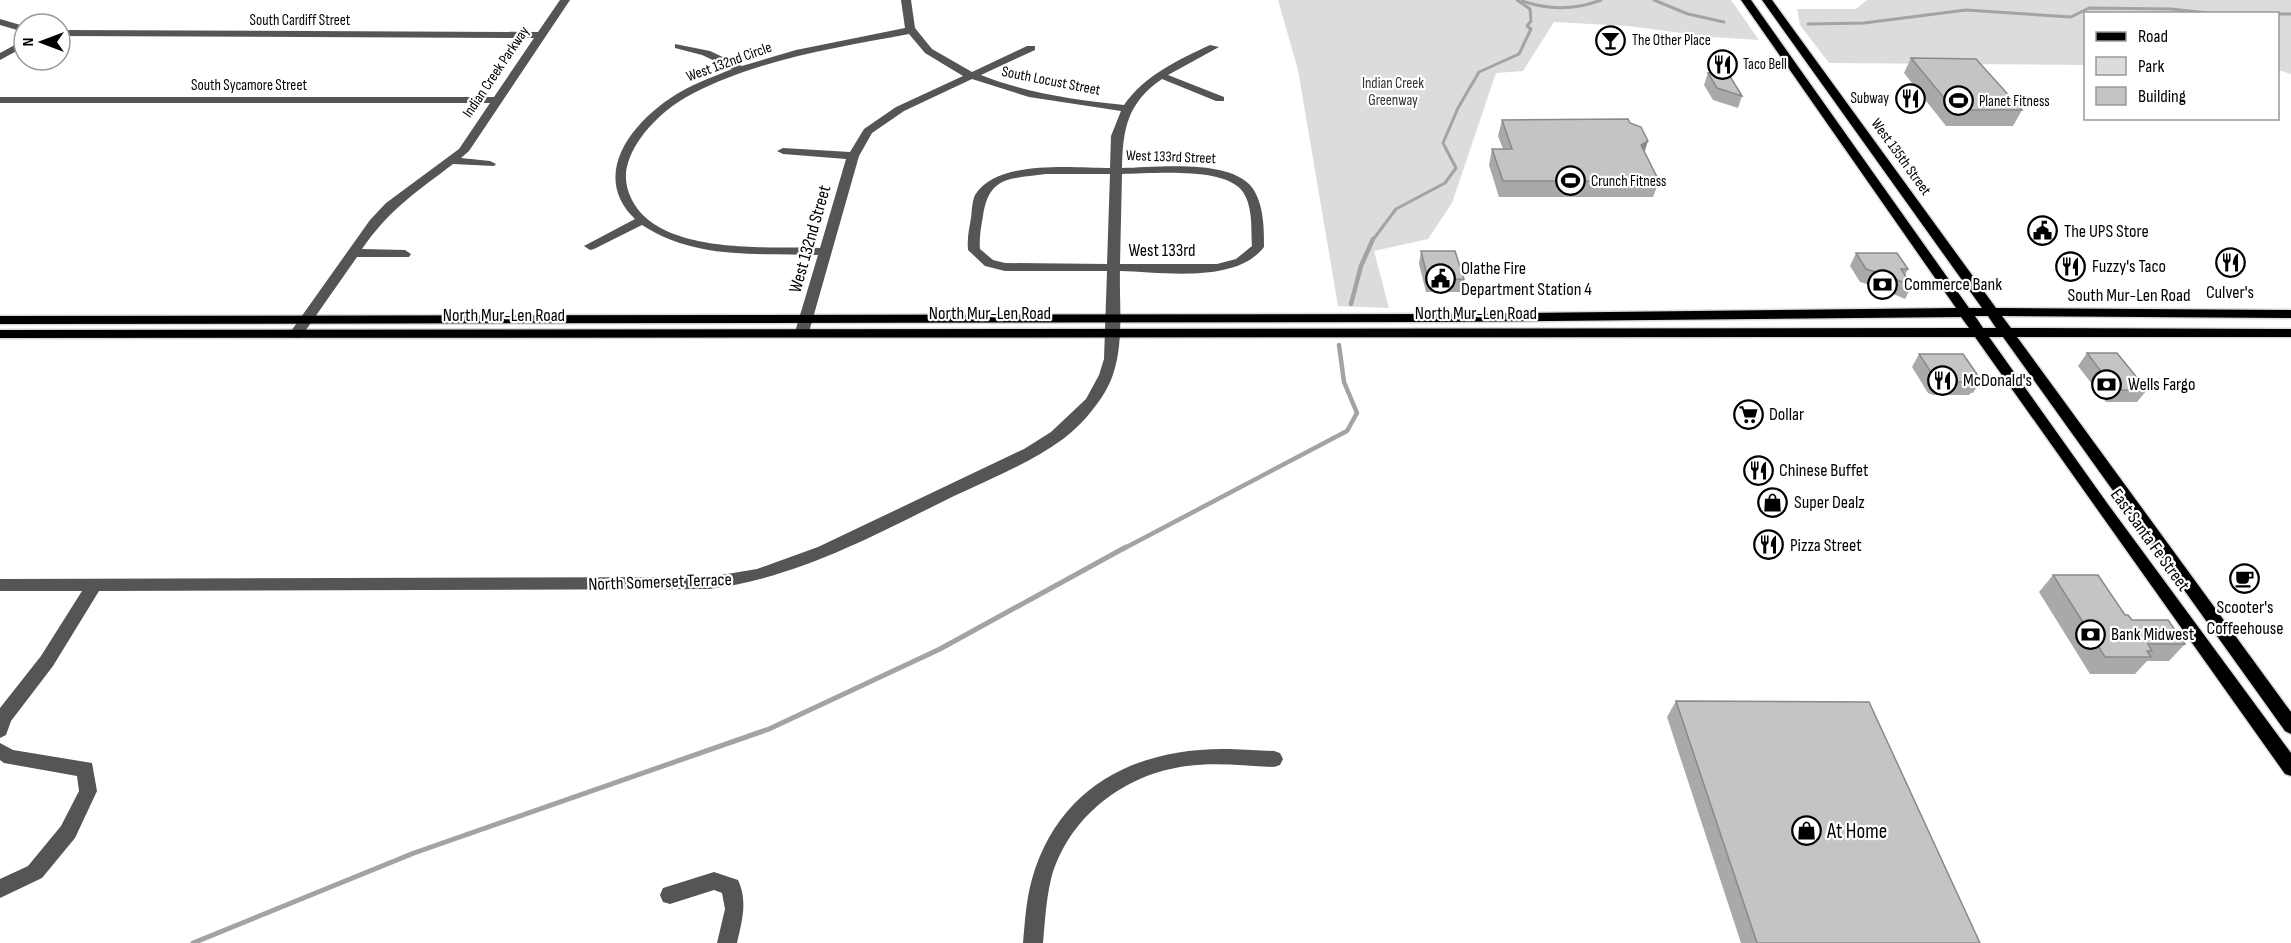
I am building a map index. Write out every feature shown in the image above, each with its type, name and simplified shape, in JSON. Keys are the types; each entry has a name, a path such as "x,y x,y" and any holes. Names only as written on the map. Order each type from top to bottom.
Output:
{"main road":[{"name":"West 135th Street","path":"1746,0 1980,334"},
{"name":"West 135th Street","path":"1767,0 2009,334"},
{"name":"South Mur-Len Road","path":"1966,314 1994,312 2291,314"},
{"name":"North Mur-Len Road","path":"0,334 296,334 804,326 1113,325 1966,314"},
{"name":"North Mur-Len Road","path":"0,320 307,319 804,326"},
{"name":"North Mur-Len Road","path":"1113,325 1980,334"},
{"path":"1980,334 2291,333"},
{"name":"East Santa Fe Street","path":"1980,334 2291,768"},
{"name":"East Santa Fe Street","path":"2009,334 2291,726"}],"street":[{"name":"Indian Creek Parkway","path":"296,334 353,253 390,206 453,161 463,151 565,0"},
{"path":"906,0 905,11 925,49 971,76"},
{"name":"West 132nd Circle","path":"825,252 741,251 711,248 664,234 643,220 627,203 621,184 621,164 636,135 684,94 743,70 827,47 913,30"},
{"name":"South Cardiff Street","path":"72,33 541,35"},
{"path":"679,46 706,53 743,70"},
{"name":"West 133rd Street","path":"1113,325 1117,136 1120,121 1126,108 1142,89 1160,75 1214,47"},
{"name":"West 132nd Street","path":"804,326 853,156 861,140 874,126 900,109 1031,48"},
{"path":"1160,75 1220,99"},
{"name":"South Locust Street","path":"971,76 1017,92 1086,105 1126,108"},
{"name":"South Sycamore Street","path":"0,100 497,100"},
{"path":"783,151 853,156"},
{"path":"453,161 490,164"},
{"name":"West 133rd Street","path":"1114,268 1005,267 981,258 974,250 973,241 980,197 993,182 1025,172 1209,172 1233,178 1249,190 1254,200 1258,247 1246,261 1231,266 1210,268"},
{"path":"590,246 643,220"},
{"path":"353,253 405,254"},
{"name":"West 133rd","path":"1114,268 1210,268"},
{"name":"North Somerset Terrace","path":"0,585 709,583 776,572 827,551 1045,444 1075,421 1096,396 1109,370 1113,325"},
{"path":"0,730 3,718 47,661 94,585"},
{"path":"0,751 10,757 85,769 88,791 68,832 35,872 0,889"},
{"path":"1033,943 1038,894 1052,850 1075,815 1106,787 1143,768 1186,758 1274,759"},
{"path":"670,895 714,880 731,887 735,909 727,943"}],"green space":[{"name":"Indian Creek Greenway","path":"1278,0 1731,0 1759,40 1712,37 1628,26 1554,22 1523,71 1496,73 1452,203 1428,239 1374,251 1389,308 1338,306 1298,70"},
{"path":"1867,0 2291,0 2291,74 2279,70 2279,12 2084,12 2084,65 1829,63 1800,25 1797,9 1856,9"}],"building":[{"path":"1911,58 1976,59 2022,110 1954,110"},
{"path":"1708,73 1728,73 1742,96 1717,88"},
{"name":"Crunch Fitness","path":"1628,119 1630,123 1641,127 1648,141 1641,145 1659,181 1503,181 1492,149 1512,149 1502,120"},
{"path":"1421,251 1455,251 1464,279 1428,280"},
{"path":"1856,253 1897,253 1908,269 1901,269 1912,286 1866,269"},
{"path":"2087,353 2117,353 2147,390 2115,390"},
{"path":"1919,354 1963,354 1981,380 1941,382 1936,380"},
{"path":"2053,575 2098,575 2125,615 2132,620 2168,620 2185,644 2148,644 2152,651 2147,651 2151,657 2105,657"},
{"name":"At Home","path":"1676,701 1869,702 1980,943 1757,943"}],"waterway":[{"path":"1372,241 1396,209 1445,183 1456,168 1443,143 1458,108 1479,72 1519,54 1531,29 1527,26 1531,21 1530,9 1517,0"},
{"path":"1522,1 1562,8 1581,6 1601,0"},
{"path":"1654,0 1688,14 1724,22"},
{"path":"1808,24 1864,23 1966,10 2071,17 2089,8 2171,9 2199,12"},
{"path":"2279,14 2291,14"},
{"path":"1351,304 1361,266 1372,241"},
{"path":"1123,549 1347,431 1357,413 1344,382 1339,345"},
{"path":"193,943 414,853 769,729 940,649 1126,547"}],"place":[{"name":"The Other Place","path":"1611,40"},
{"name":"Taco Bell","path":"1722,64"},
{"name":"Subway","path":"1910,98"},
{"name":"Planet Fitness","path":"1958,101"},
{"name":"Crunch Fitness","path":"1570,181"},
{"name":"The UPS Store","path":"2043,231"},
{"name":"Culver's","path":"2230,263"},
{"name":"Fuzzy's Taco","path":"2071,266"},
{"name":"Olathe Fire Department Station 4","path":"1440,278"},
{"name":"Commerce Bank","path":"1883,284"},
{"name":"McDonald's","path":"1942,380"},
{"name":"Wells Fargo","path":"2107,384"},
{"name":"Dollar","path":"1748,414"},
{"name":"Chinese Buffet","path":"1758,470"},
{"name":"Super Dealz","path":"1773,502"},
{"name":"Pizza Street","path":"1769,545"},
{"name":"Scooter's Coffeehouse","path":"2245,578"},
{"name":"Bank Midwest","path":"2090,634"},
{"name":"At Home","path":"1806,831"}]}
